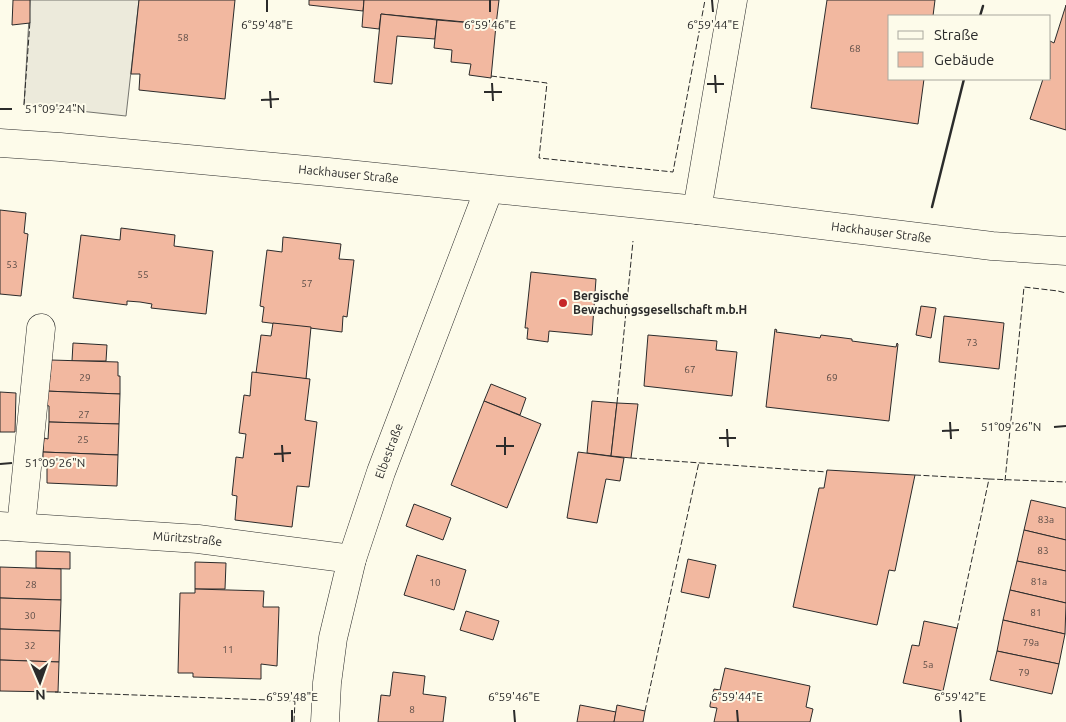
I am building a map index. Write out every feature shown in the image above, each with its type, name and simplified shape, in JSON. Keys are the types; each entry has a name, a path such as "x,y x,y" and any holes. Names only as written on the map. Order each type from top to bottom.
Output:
{"street":[{"path":"697,210 733,0"},
{"name":"Hackhauser Straße","path":"0,143 98,150 697,210 992,246 1066,251"},
{"name":"Elbestraße","path":"325,722 327,683 333,638 352,559 381,472 489,189"},
{"name":"Müritzstraße","path":"41,328 10,526 198,539 352,559"}],"shaded area":[{"path":"30,0 139,0 126,116 24,105"}],"building":[{"path":"13,0 30,0 30,23 12,25"},
{"path":"139,0 235,0 225,99 139,90 140,74 131,74"},
{"path":"309,0 364,0 363,11 309,5"},
{"path":"364,0 499,0 496,25 381,14 379,29 362,27"},
{"path":"827,0 935,0 933,15 888,15 888,80 924,80 918,124 811,108"},
{"path":"1066,5 1066,130 1030,119 1043,80 1051,80 1051,42 1054,43"},
{"path":"381,14 437,20 435,39 397,36 392,84 374,82"},
{"path":"437,20 496,25 491,78 469,75 471,64 451,62 452,50 434,48"},
{"path":"0,210 26,213 24,233 28,234 21,296 0,294"},
{"path":"121,228 175,235 174,246 213,251 206,314 151,308 152,304 140,302 127,301 127,305 73,298 81,235 120,240"},
{"path":"283,237 341,244 339,259 354,260 347,317 343,316 342,332 262,322 264,307 260,306 267,250 282,252"},
{"path":"531,272 596,279 592,335 549,331 548,342 527,339 528,328 525,328"},
{"path":"921,306 936,308 931,338 916,335"},
{"path":"944,316 1004,323 999,369 939,362"},
{"path":"273,323 311,327 306,379 256,373 261,335 271,336"},
{"path":"775,329 777,330 776,332 820,338 821,335 896,347 897,343 889,421 766,407"},
{"path":"648,335 717,341 716,350 737,352 732,396 644,386"},
{"path":"73,343 107,345 106,361 72,361"},
{"path":"51,360 118,362 120,394 45,391 46,377 50,377"},
{"path":"252,372 310,379 305,420 317,422 309,487 297,486 292,527 235,520 237,496 232,495 236,457 243,458 246,434 239,433 244,395 250,396"},
{"path":"491,384 526,398 520,415 484,401"},
{"path":"45,391 120,394 119,424 49,422 49,406 45,405"},
{"path":"0,392 16,393 15,432 0,432"},
{"path":"484,401 541,424 507,508 451,485"},
{"path":"592,401 617,403 611,456 587,453"},
{"path":"617,403 638,404 631,458 611,456"},
{"path":"49,422 119,424 118,455 43,452 44,438 48,439"},
{"path":"43,452 118,455 117,486 47,483 47,467 43,466"},
{"path":"578,452 624,458 620,481 606,479 597,523 567,518"},
{"path":"827,470 915,475 895,571 889,570 877,625 793,607 819,488 824,488"},
{"path":"1031,500 1066,508 1066,540 1024,530"},
{"path":"414,504 451,518 443,540 406,526"},
{"path":"1024,530 1066,540 1066,571 1017,561"},
{"path":"36,551 70,552 70,569 36,568"},
{"path":"417,555 466,570 454,610 404,595"},
{"path":"688,559 716,565 709,598 681,592"},
{"path":"1017,561 1066,571 1066,603 1010,590"},
{"path":"195,562 226,563 225,589 195,589"},
{"path":"0,567 61,569 61,600 0,598"},
{"path":"195,589 264,591 263,607 279,607 277,666 261,664 261,679 193,677 193,673 178,673 180,593 195,593"},
{"path":"1010,590 1066,603 1065,634 1003,620"},
{"path":"0,598 61,600 60,631 0,629"},
{"path":"466,611 499,621 493,640 460,630"},
{"path":"1003,620 1065,634 1059,664 997,651"},
{"path":"924,621 957,628 943,691 903,683 912,645 919,646"},
{"path":"0,629 60,631 59,662 0,660"},
{"path":"997,651 1059,664 1052,694 990,680"},
{"path":"0,660 59,662 58,692 0,691"},
{"path":"725,668 810,686 806,707 813,709 810,722 714,722 717,708 710,707 710,705 714,689 720,690"},
{"path":"393,672 425,676 423,694 446,697 443,722 378,722 381,695 390,696"},
{"path":"580,705 616,712 614,722 577,722"},
{"path":"617,705 645,711 643,722 614,722"}],"fence":[{"path":"491,76 547,83 539,158 673,172 705,0"},
{"path":"24,105 30,21"},
{"path":"617,403 633,241"},
{"path":"1005,481 1024,287 1066,293"},
{"path":"631,458 827,472"},
{"path":"645,711 699,462"},
{"path":"915,475 989,479"},
{"path":"957,629 989,479 1066,482"},
{"path":"55,692 295,701 294,722"}],"wall":[{"path":"980,15 983,6"},
{"path":"932,207 964,80"}],"place":[{"name":"Bergische Bewachungsgesellschaft m.b.H","path":"563,303"}]}
